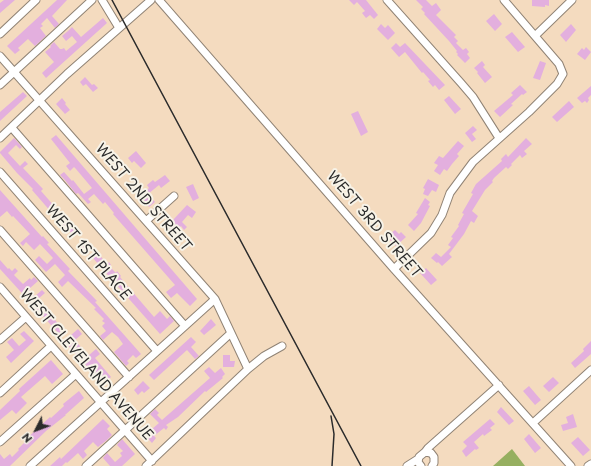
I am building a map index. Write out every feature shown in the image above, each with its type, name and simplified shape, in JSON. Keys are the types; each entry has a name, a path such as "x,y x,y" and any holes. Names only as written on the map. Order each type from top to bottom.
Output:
{"street":[{"path":"0,34 36,0"},
{"path":"0,85 92,0"},
{"path":"102,0 119,28"},
{"path":"0,138 67,74 151,0"},
{"name":"WEST 3RD STREET","path":"159,0 394,269 571,466"},
{"path":"388,0 473,97 500,138"},
{"path":"394,269 431,233 442,216 450,193 473,162 529,112 557,84 563,74 559,64 536,35 504,0"},
{"path":"536,35 572,0"},
{"name":"WEST 2ND STREET","path":"0,56 215,299 248,369"},
{"path":"12,128 185,326"},
{"name":"WEST 1ST PLACE","path":"0,172 157,351"},
{"path":"146,221 174,196"},
{"path":"0,230 129,377"},
{"name":"WEST CLEVELAND AVENUE","path":"0,288 152,461"},
{"path":"30,466 215,299"},
{"path":"0,340 26,317"},
{"path":"86,466 231,333"},
{"path":"0,394 51,346"},
{"path":"146,466 248,369 264,356 282,346"},
{"path":"533,423 591,370"},
{"path":"0,442 76,374"},
{"path":"407,466 419,463 421,455 428,448 499,385"},
{"path":"425,452 431,453 434,458 434,463 432,466"}],"green space":[{"path":"512,449 525,466 493,466"}],"building":[{"path":"4,0 15,0 0,13 0,3"},
{"path":"57,0 67,0 52,16 59,24 55,28 47,18 41,24 43,26 40,28 46,36 35,46 28,39 18,48 20,50 15,54 7,46"},
{"path":"349,0 366,0 378,15 374,19 370,15 366,18 362,13 365,11 357,2 354,5"},
{"path":"416,0 426,0 432,6 436,3 441,10 436,15 456,35 454,37 458,41 456,43 463,50 466,48 469,52 467,54 470,58 465,63 457,55 457,51 449,41 424,14 425,13 421,9 423,7"},
{"path":"532,0 549,0 549,6 532,6"},
{"path":"494,14 502,24 495,31 486,21"},
{"path":"103,18 107,23 46,78 42,73 54,62 45,52 51,47 50,46 54,42 60,49 64,48 66,51 77,42 72,36 66,41 62,36 72,27 81,37"},
{"path":"381,24 385,28 388,25 395,33 388,40 377,29"},
{"path":"571,24 576,30 566,42 560,35"},
{"path":"512,32 525,47 518,52 505,37"},
{"path":"396,43 400,47 405,43 445,85 439,90 435,85 433,87 428,81 430,80 423,72 422,73 405,52 399,57 391,48"},
{"path":"586,47 591,52 585,60 577,54 582,48 584,50"},
{"path":"482,61 485,65 483,67 492,77 485,83 474,68"},
{"path":"540,61 546,63 540,80 533,78"},
{"path":"85,77 92,85 94,84 98,88 93,92 86,84 83,86 80,82"},
{"path":"520,85 527,92 523,95 522,94 511,104 513,105 500,117 494,111 513,95 511,93"},
{"path":"591,86 591,95 588,98 589,100 587,103 585,101 582,103 577,98"},
{"path":"23,92 27,96 0,121 0,112"},
{"path":"449,96 461,109 455,114 444,100"},
{"path":"62,98 70,110 65,114 56,104"},
{"path":"569,101 574,107 557,122 552,117"},
{"path":"358,111 368,132 361,136 351,114"},
{"path":"473,126 477,130 472,134 476,139 472,142 465,133"},
{"path":"56,135 197,299 190,306 177,293 171,298 166,292 175,285 113,214 114,213 105,202 103,204 94,194 88,199 91,202 88,204 78,193 76,194 60,175 64,172 72,181 73,180 84,194 92,188 74,167 70,171 66,166 70,163 51,139"},
{"path":"14,138 22,147 20,149 16,145 8,153 20,166 25,161 28,164 23,168 43,189 41,191 63,216 58,220 32,190 33,189 0,153"},
{"path":"526,138 532,144 524,151 527,154 522,158 520,155 508,169 506,167 494,178 492,181 493,182 485,190 472,211 478,216 474,223 471,221 464,234 449,254 452,257 442,266 438,262 437,263 431,258 436,253 441,257 451,247 448,245 453,238 451,237 459,226 458,225 464,214 462,213 473,194 471,193 476,184 502,161 501,159 506,154 508,157"},
{"path":"458,141 464,146 457,154 459,156 447,171 444,169 440,175 434,171 438,165 434,163 439,156 443,158"},
{"path":"136,151 146,163 141,168 134,161 132,163 128,158"},
{"path":"165,175 170,181 161,188 159,185 148,194 155,202 149,207 140,196 149,188 147,185 153,180 155,182"},
{"path":"428,179 439,185 436,192 432,190 428,196 423,194 425,189 423,188"},
{"path":"193,184 199,198 193,201 186,187"},
{"path":"0,190 42,237 43,236 49,243 47,244 70,269 68,271 97,301 95,302 141,354 136,358 133,355 127,361 129,363 126,366 114,352 123,344 118,337 112,332 103,340 100,336 106,331 102,326 105,323 102,321 104,319 94,309 96,308 68,281 62,287 58,282 65,275 55,264 46,272 35,260 39,256 47,264 53,258 40,244 34,250 26,242 23,246 20,243 30,234 13,216 12,217 7,211 0,217"},
{"path":"425,198 430,202 428,205 430,206 421,223 414,231 408,225 418,214 416,213"},
{"path":"187,205 196,212 192,218 188,215 182,222 187,227 184,230 181,226 173,233 166,225 171,220 172,221"},
{"path":"69,219 78,230 73,235 63,224"},
{"path":"395,230 399,234 401,232 406,237 396,246 389,239 390,237 388,235"},
{"path":"86,239 93,246 87,252 80,244"},
{"path":"97,252 107,264 109,262 111,265 110,267 116,273 117,271 121,276 120,277 154,317 160,311 167,319 170,316 174,321 160,334 92,257"},
{"path":"0,260 8,269 9,268 12,271 15,268 18,271 14,275 23,284 30,278 31,280 34,277 38,281 29,289 35,296 42,290 45,293 38,299 64,331 60,335 0,269"},
{"path":"426,268 437,280 431,285 420,273"},
{"path":"211,319 216,325 204,335 200,331"},
{"path":"78,329 82,334 75,340 88,356 96,349 100,354 95,358 111,377 103,384 64,341"},
{"path":"24,331 34,341 11,363 6,357 14,350 7,342 12,338 19,346 26,340 20,334"},
{"path":"191,337 196,342 191,347 199,356 195,359 187,350 154,380 149,375"},
{"path":"591,341 591,354 575,368 571,363 584,351 583,349"},
{"path":"223,355 230,355 230,361 235,361 234,367 223,367"},
{"path":"51,360 63,374 52,384 45,376 21,397 27,403 16,414 12,410 0,420 0,410 20,391 19,389"},
{"path":"209,367 215,373 221,368 225,374 222,377 223,378 206,392 205,391 178,417 166,425 168,427 166,430 164,428 154,436 156,438 152,443 142,432 149,426 152,429 159,423 150,414 155,409 159,413 157,415 162,420 210,378 204,371"},
{"path":"553,377 559,383 549,392 543,386"},
{"path":"143,381 150,388 144,393 142,391 138,395 134,390"},
{"path":"529,386 541,400 535,405 523,391"},
{"path":"79,391 84,398 46,431 10,466 0,466 0,454 4,459 10,454 12,457 26,441 25,440"},
{"path":"501,407 514,421 509,425 497,412"},
{"path":"573,414 577,427 563,431 561,425 568,423 566,417"},
{"path":"103,419 110,426 107,429 112,435 107,440 98,447 93,442 84,451 87,455 83,459 78,453 62,466 50,466 60,457 61,459"},
{"path":"490,419 495,424 490,428 492,430 484,436 483,434 474,442 479,448 476,450 475,449 466,457 462,451 467,446 463,442"},
{"path":"529,434 541,448 535,453 524,439"},
{"path":"578,437 590,450 583,456 571,443"},
{"path":"122,439 135,454 122,466 110,466 103,458 107,453 115,462 122,456 120,453 123,451 117,445"}],"railway":[{"path":"112,0 361,466"},
{"path":"331,416 334,434 332,466"}]}
